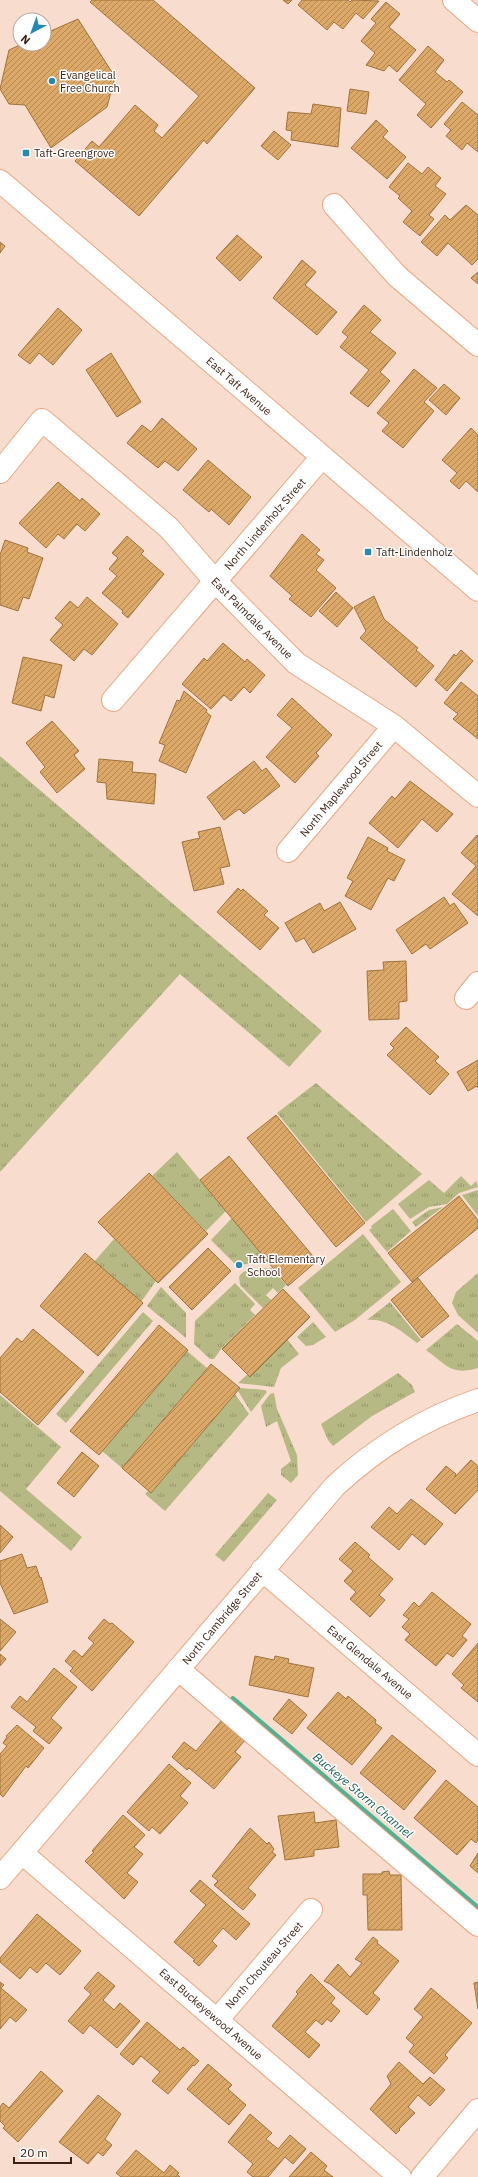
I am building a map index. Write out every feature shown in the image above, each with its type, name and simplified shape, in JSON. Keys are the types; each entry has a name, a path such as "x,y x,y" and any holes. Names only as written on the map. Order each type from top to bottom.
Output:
{"street":[{"path":"454,0 478,21"},
{"name":"East Taft Avenue","path":"0,181 478,590"},
{"path":"334,205 398,276 478,345"},
{"name":"East Palmdale Avenue","path":"0,472 42,420 169,528 215,582 296,663 394,726 478,796"},
{"name":"North Lindenholz Street","path":"113,700 322,457"},
{"name":"North Maplewood Street","path":"288,851 394,726"},
{"name":"North Cambridge Street","path":"0,1878 327,1495 362,1461 414,1428 478,1400"},
{"name":"East Glendale Avenue","path":"262,1570 478,1755"},
{"path":"178,1668 478,1925"},
{"name":"East Buckeyewood Avenue","path":"22,1853 218,2019 400,2177"},
{"name":"North Chouteau Street","path":"218,2019 311,1910"},
{"path":"422,2177 478,2110"}],"green space":[{"path":"0,756 322,1031 289,1067 180,974 0,1172"},
{"path":"316,1083 422,1174 366,1222 277,1113"},
{"path":"177,1152 226,1211 206,1231 152,1176"},
{"path":"461,1176 471,1186 476,1181 478,1187 459,1193 447,1204 429,1207 410,1219 398,1204 429,1180 444,1193"},
{"path":"478,1190 478,1216 462,1195"},
{"path":"443,1207 416,1227 412,1222 429,1210"},
{"path":"393,1209 411,1231 387,1252 369,1230 372,1228 371,1226"},
{"path":"232,1218 268,1262 236,1265 211,1240"},
{"path":"363,1234 401,1282 355,1320 335,1332 298,1288"},
{"path":"114,1239 156,1281 141,1302 94,1262"},
{"path":"272,1268 286,1285 278,1293 273,1288 266,1295 271,1300 263,1308 240,1285 239,1277 241,1274 249,1270"},
{"path":"478,1273 478,1333 458,1315 452,1303 456,1292"},
{"path":"235,1283 255,1304 250,1310 255,1315 221,1349 214,1359 210,1359 194,1344 195,1321"},
{"path":"161,1287 186,1313 186,1338 147,1306"},
{"path":"390,1302 421,1340 417,1343 388,1323 367,1320"},
{"path":"143,1312 153,1321 66,1423 56,1414"},
{"path":"313,1322 326,1337 313,1345 306,1346 297,1337"},
{"path":"457,1324 478,1341 478,1368 461,1371 455,1370 426,1350"},
{"path":"287,1339 299,1354 281,1368 274,1387 238,1383"},
{"path":"187,1351 207,1368 122,1468 102,1451"},
{"path":"398,1373 412,1385 415,1392 372,1416 333,1446 328,1440 321,1424"},
{"path":"240,1388 265,1390 267,1392 251,1412 238,1391"},
{"path":"274,1393 277,1409 297,1455 298,1475 291,1483 281,1475 281,1469 291,1461 277,1421 266,1427 261,1406 270,1394"},
{"path":"235,1394 249,1414 165,1511 145,1494 148,1491 151,1493"},
{"path":"0,1395 61,1447 26,1489 82,1537 71,1551 0,1491"},
{"path":"268,1493 277,1500 224,1562 215,1555"}],"building":[{"path":"92,0 153,0 255,88 207,144 204,140 139,216 75,161 92,141 99,147 135,105 158,125 154,131 162,138 199,96 90,2"},
{"path":"283,0 292,0 288,4"},
{"path":"302,0 348,0 350,2 352,0 379,1 363,19 356,13 343,29 334,22 327,30 298,5"},
{"path":"386,2 400,14 389,27 416,50 397,72 389,65 384,71 366,65 375,53 361,41 376,23 371,19"},
{"path":"78,19 115,77 107,107 51,148 25,105 9,104 0,89 9,50 12,49 12,52 52,52 52,30"},
{"path":"428,46 444,60 435,72 447,82 449,80 463,92 431,128 417,115 426,104 399,80"},
{"path":"350,89 369,92 366,114 347,111"},
{"path":"462,102 478,115 478,152 467,143 462,150 446,136 451,130 444,124"},
{"path":"313,104 341,108 338,147 291,140 292,131 286,130 288,112 311,114"},
{"path":"376,120 388,131 383,137 406,157 387,179 351,148"},
{"path":"274,131 291,145 278,160 261,146"},
{"path":"408,163 422,174 428,167 441,178 435,186 446,194 429,215 434,219 420,236 403,222 412,211 398,198 400,196 389,187"},
{"path":"466,205 478,215 478,259 472,265 448,243 437,256 421,242 445,215 450,220"},
{"path":"237,235 262,257 240,281 216,258"},
{"path":"0,242 5,246 0,253"},
{"path":"302,260 316,272 305,285 337,312 317,335 273,298"},
{"path":"478,272 478,284 471,278"},
{"path":"364,305 381,320 370,332 396,353 380,372 390,381 368,407 350,393 369,370 340,347 348,337 342,332"},
{"path":"58,308 82,330 53,365 39,353 30,364 18,355"},
{"path":"111,353 141,402 117,417 86,370"},
{"path":"414,369 437,388 424,402 434,411 403,448 382,431 389,423 377,413"},
{"path":"444,384 460,398 446,415 429,400"},
{"path":"162,418 197,449 178,471 165,461 158,468 127,443 142,425 151,432"},
{"path":"471,428 478,435 478,492 466,481 459,489 450,481 457,473 442,460"},
{"path":"208,460 251,497 229,525 211,509 209,512 183,490"},
{"path":"58,482 80,501 82,498 100,514 85,531 77,524 64,539 58,534 46,548 19,523"},
{"path":"302,534 320,550 316,554 324,560 316,570 336,588 311,617 289,599 292,596 270,576"},
{"path":"127,536 144,551 141,554 164,574 128,618 122,613 123,611 102,593 117,576 109,569 118,558 112,553"},
{"path":"5,540 28,548 27,552 43,558 29,599 23,597 18,611 0,605 0,555"},
{"path":"336,592 353,608 337,627 319,611"},
{"path":"374,596 384,619 418,648 416,650 434,666 416,687 360,638 366,631 354,607"},
{"path":"87,597 118,624 92,655 84,649 74,661 50,640 63,625 55,618 70,601 78,608"},
{"path":"223,643 245,662 247,659 265,675 250,693 244,687 231,701 224,695 211,709 182,684 204,658 207,661"},
{"path":"461,650 473,661 447,691 435,680 454,654 456,656"},
{"path":"23,657 62,665 54,698 45,695 41,711 12,703"},
{"path":"461,682 478,696 478,739 453,719 458,714 444,703"},
{"path":"184,691 207,710 206,712 211,716 186,773 159,761 165,745 159,743 177,700 180,701"},
{"path":"292,698 332,735 316,753 319,756 295,783 266,757 292,728 277,715"},
{"path":"52,721 79,751 74,755 85,769 57,793 40,772 45,767 26,743"},
{"path":"99,759 133,762 132,772 156,774 154,804 107,799 106,783 97,782"},
{"path":"254,761 262,771 266,768 280,786 244,814 239,809 224,820 207,797"},
{"path":"410,781 453,814 437,832 422,819 398,848 369,823 392,796 395,799"},
{"path":"220,827 230,866 220,868 224,884 194,891 182,842 200,838 198,832"},
{"path":"477,835 478,916 452,894 476,866 461,853"},
{"path":"368,837 388,848 387,851 405,860 394,881 388,878 371,910 345,896 353,881 347,878"},
{"path":"238,888 241,891 243,889 268,911 264,915 279,928 260,950 217,912"},
{"path":"444,897 450,906 454,903 468,923 430,949 426,944 412,954 396,930"},
{"path":"340,902 356,929 313,953 304,938 296,942 285,923 320,903 324,911"},
{"path":"406,961 407,1001 399,1002 399,1019 369,1020 367,971 384,970 383,962"},
{"path":"406,1027 439,1057 435,1061 449,1074 430,1095 387,1055 394,1048 390,1044"},
{"path":"478,1060 478,1088 477,1086 468,1091 457,1072"},
{"path":"276,1115 365,1223 336,1247 247,1138"},
{"path":"229,1156 317,1261 288,1286 200,1180"},
{"path":"149,1173 208,1234 158,1283 98,1222"},
{"path":"459,1196 478,1220 478,1228 412,1282 388,1253"},
{"path":"208,1248 231,1271 192,1310 169,1287"},
{"path":"85,1253 143,1303 98,1356 40,1306"},
{"path":"418,1278 449,1316 422,1338 391,1300"},
{"path":"283,1289 310,1317 250,1377 222,1349"},
{"path":"159,1325 188,1350 99,1455 70,1431"},
{"path":"33,1329 84,1372 38,1425 0,1392 0,1358 17,1338 22,1342"},
{"path":"211,1364 240,1388 151,1493 122,1468"},
{"path":"82,1452 99,1466 74,1497 57,1483"},
{"path":"471,1460 478,1466 478,1490 455,1514 426,1489 446,1466 456,1474 455,1477"},
{"path":"411,1499 443,1524 425,1545 412,1534 399,1550 371,1527 389,1507 397,1514"},
{"path":"0,1525 13,1537 0,1553"},
{"path":"355,1542 370,1555 368,1557 393,1579 379,1595 385,1600 370,1617 350,1599 356,1592 344,1581 353,1571 339,1559"},
{"path":"22,1554 27,1568 36,1566 40,1578 41,1577 48,1602 14,1614 0,1583 0,1561"},
{"path":"432,1592 471,1624 462,1636 467,1640 453,1657 447,1653 436,1666 405,1640 410,1634 402,1627 409,1619 403,1615 414,1602 419,1607"},
{"path":"0,1619 16,1632 0,1651"},
{"path":"104,1619 110,1624 112,1623 134,1642 92,1691 70,1671 73,1668 65,1661 74,1650 82,1657 94,1643 88,1638"},
{"path":"478,1643 478,1702 461,1688 464,1685 452,1674"},
{"path":"0,1654 6,1659 0,1666"},
{"path":"255,1656 274,1660 275,1656 289,1659 288,1663 314,1668 308,1697 249,1685"},
{"path":"54,1668 77,1687 51,1718 62,1728 49,1744 33,1731 36,1727 11,1707 20,1696 27,1702"},
{"path":"338,1692 346,1699 348,1696 376,1720 375,1723 382,1728 352,1765 307,1728"},
{"path":"289,1699 307,1715 292,1734 273,1719"},
{"path":"221,1721 245,1740 235,1752 241,1757 214,1789 189,1768 187,1770 172,1757 184,1742 196,1751"},
{"path":"17,1725 44,1748 28,1768 26,1766 3,1797 0,1794 0,1754 7,1746 3,1743 7,1737 6,1736"},
{"path":"392,1735 436,1771 404,1810 360,1773"},
{"path":"169,1764 191,1783 180,1796 188,1803 160,1834 152,1827 149,1831 127,1812"},
{"path":"446,1780 478,1807 478,1840 476,1843 471,1839 457,1855 414,1818"},
{"path":"314,1812 315,1823 336,1820 339,1847 314,1850 314,1856 285,1860 278,1816"},
{"path":"123,1815 145,1835 134,1847 143,1854 127,1873 138,1882 124,1899 85,1861 94,1852 92,1851"},
{"path":"250,1828 267,1844 269,1842 274,1849 272,1852 276,1855 248,1888 256,1895 243,1910 214,1885 218,1881 212,1876"},
{"path":"478,1853 478,1873 470,1866"},
{"path":"389,1871 390,1875 401,1875 402,1930 368,1930 367,1895 363,1895 363,1874 382,1874 382,1872"},
{"path":"200,1880 250,1924 236,1940 223,1928 212,1941 217,1946 199,1966 193,1961 195,1960 174,1942 206,1905 190,1891"},
{"path":"37,1914 81,1951 60,1975 46,1963 37,1973 30,1967 20,1979 0,1962 0,1958"},
{"path":"373,1937 378,1941 377,1943 399,1961 373,1993 380,1999 367,2015 330,1984 324,1981 338,1964 350,1977 362,1963 355,1959"},
{"path":"98,1972 115,1986 103,2000 114,2010 120,2003 140,2021 117,2048 90,2025 83,2034 68,2021 91,1994 84,1988"},
{"path":"311,1974 335,1998 331,2003 340,2011 331,2022 327,2019 322,2025 316,2020 305,2032 320,2045 309,2058 272,2026 298,1994 296,1992"},
{"path":"0,1982 4,1985 1,1988 27,2010 16,2022 10,2017 0,2029"},
{"path":"478,1982 478,2009 474,1983"},
{"path":"431,1988 472,2023 445,2055 448,2058 434,2074 409,2052 414,2045 406,2038 423,2017 414,2009"},
{"path":"147,2022 180,2050 183,2047 199,2061 194,2066 193,2065 168,2094 152,2081 160,2072 141,2056 133,2065 120,2054"},
{"path":"399,2062 423,2084 430,2077 445,2090 430,2106 418,2095 408,2107 415,2113 396,2134 370,2109 391,2084 387,2076"},
{"path":"208,2064 232,2085 228,2089 246,2105 229,2125 187,2089"},
{"path":"41,2071 63,2091 18,2142 3,2128 5,2126 0,2121 0,2107 3,2103 9,2108"},
{"path":"98,2095 121,2114 105,2139 112,2145 103,2156 98,2152 88,2164 59,2142"},
{"path":"250,2114 272,2133 266,2139 278,2149 290,2135 306,2149 293,2164 285,2157 268,2177 253,2177 247,2172 253,2164 228,2142"},
{"path":"136,2150 164,2173 170,2165 179,2173 177,2174 180,2177 121,2177 116,2173"},
{"path":"311,2152 327,2166 324,2170 333,2177 289,2177"}],"waterway":[{"name":"Buckeye Storm Channel","path":"233,1699 478,1908"}],"place":[{"name":"Evangelical Free Church","path":"52,81"},
{"name":"Taft-Greengrove","path":"26,153"},
{"name":"Taft-Lindenholz","path":"368,552"},
{"name":"Taft Elementary School","path":"239,1265"}]}
